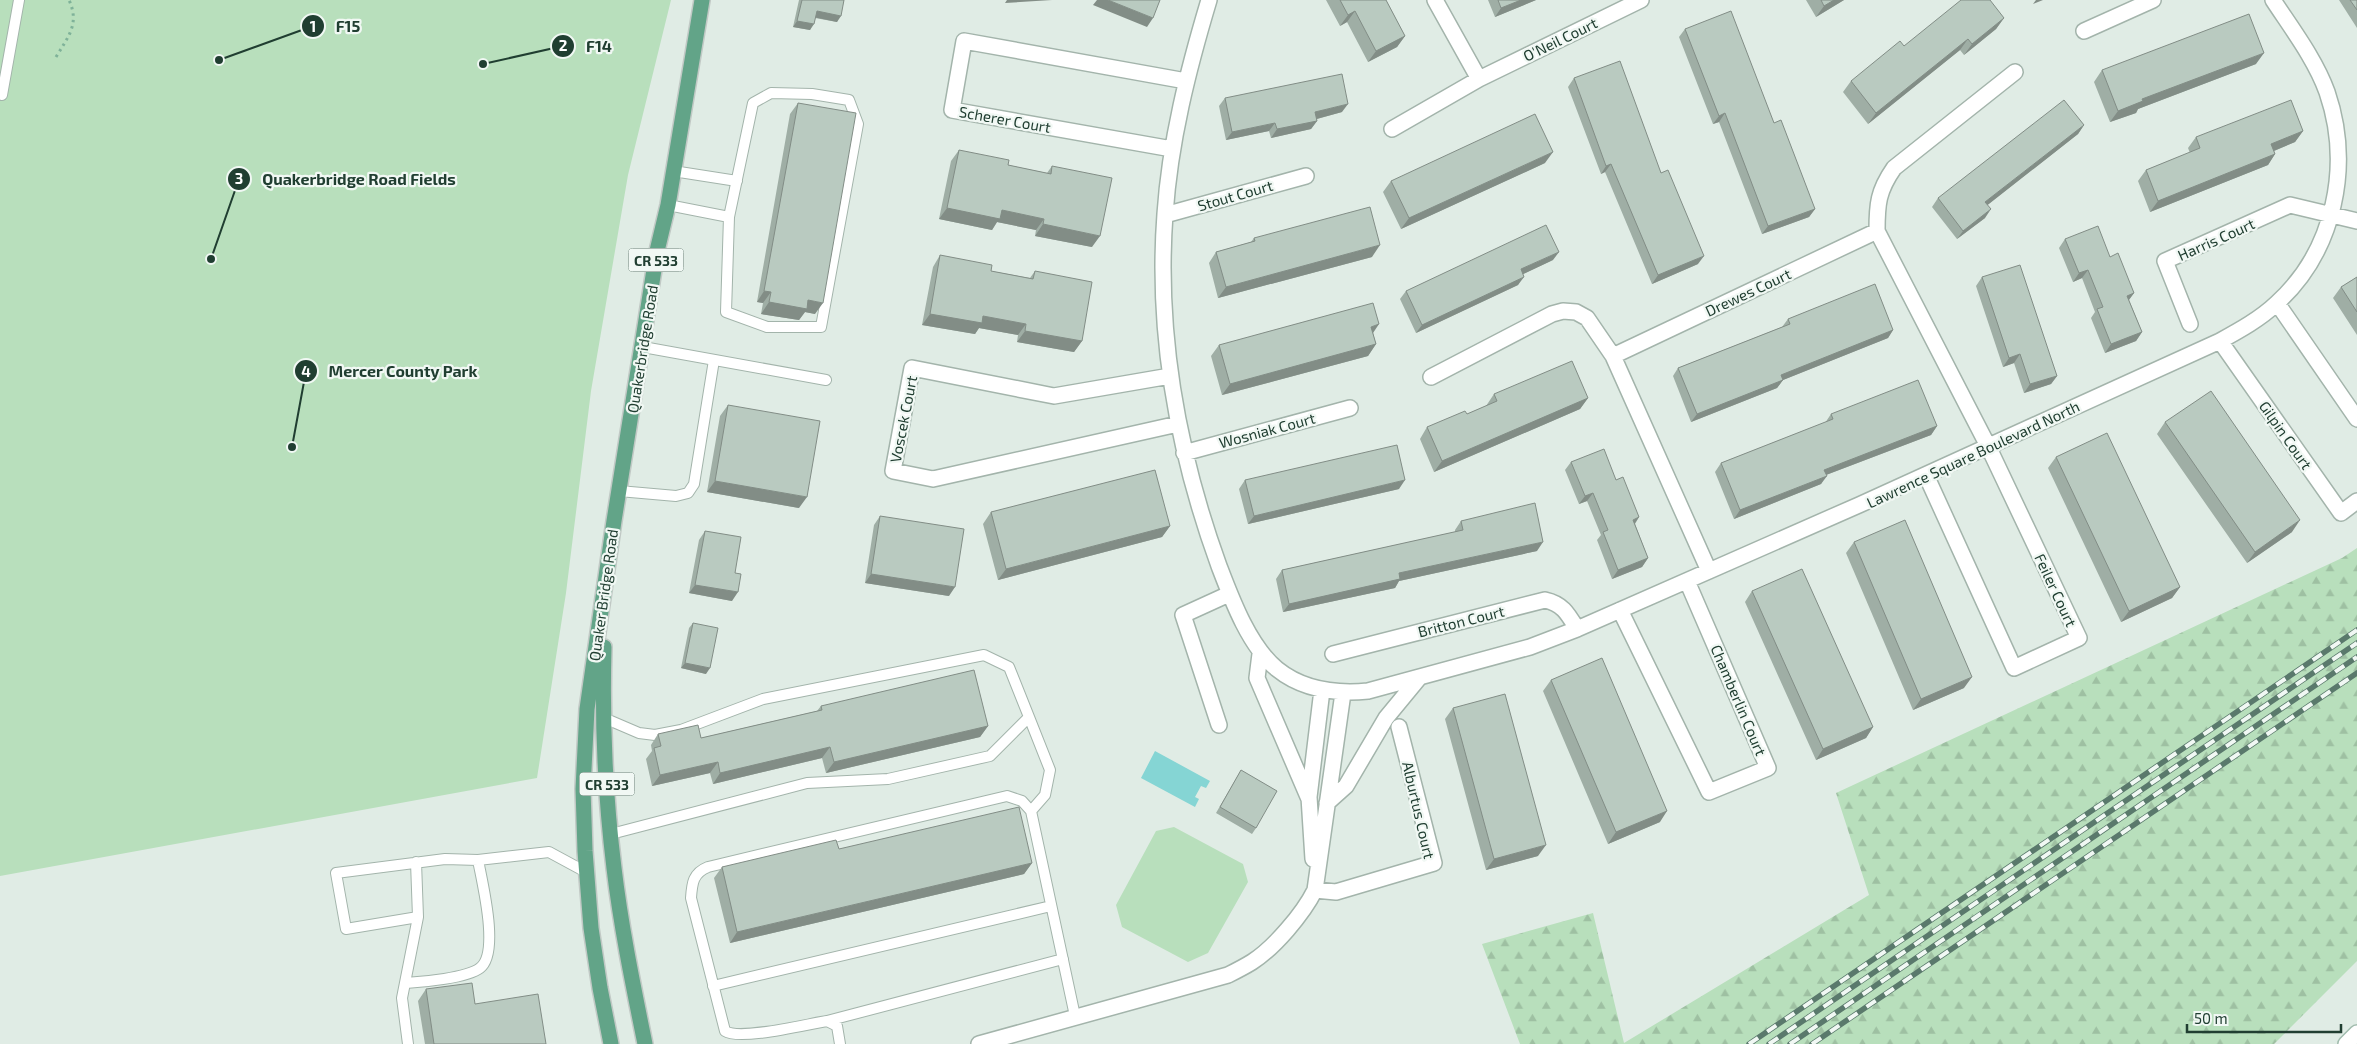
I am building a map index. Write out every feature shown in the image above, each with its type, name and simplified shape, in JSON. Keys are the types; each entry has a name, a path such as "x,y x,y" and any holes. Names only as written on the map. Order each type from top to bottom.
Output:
{"main road":[{"name":"Quakerbridge Road","path":"614,521 657,251 668,205 702,0"},
{"name":"Quaker Bridge Road","path":"614,521 604,622 604,718 611,834 623,933 645,1044"},
{"name":"Quaker Bridge Road","path":"611,1044 594,950 586,872 583,789 587,709 614,521"}],"street":[{"name":"Lawrence Square Boulevard North","path":"1209,0 1186,81 1172,149 1165,215 1163,266 1170,376 1178,424 1198,502 1230,594 1260,654 1278,670 1299,682 1322,690 1343,693 1368,691 1418,678 1530,647 1577,629 1926,475 2220,341 2251,324 2277,303 2298,280 2316,251 2331,214 2337,186 2339,151 2334,118 2326,91 2313,63 2274,0"},
{"path":"1435,0 1478,79"},
{"name":"O'Neil Court","path":"1392,129 1478,79 1642,0"},
{"path":"2084,31 2153,0"},
{"name":"Scherer Court","path":"1172,149 952,110 964,41 1186,81"},
{"path":"1988,446 1877,231 1877,203 1883,183 1894,168 2015,72"},
{"name":"Stout Court","path":"1165,215 1306,176"},
{"name":"Harris Court","path":"2190,324 2165,261 2290,205 2331,214"},
{"path":"2331,214 2357,220"},
{"name":"Drewes Court","path":"1613,356 1877,231"},
{"path":"2277,303 2357,420"},
{"path":"1431,376 1552,314 1563,310 1576,312 1587,318 1613,356 1708,571"},
{"name":"Gilpin Court","path":"2220,341 2341,513 2357,501"},
{"name":"Voscek Court","path":"1170,376 1054,396 912,368 893,471 933,479 1178,424"},
{"name":"Wosniak Court","path":"1184,453 1350,408"},
{"name":"Feiler Court","path":"1926,475 2014,668 2079,638 1988,446"},
{"name":"Chamberlin Court","path":"1620,610 1709,792 1768,768 1687,580"},
{"path":"1219,725 1183,615 1230,594"},
{"name":"Britton Court","path":"1333,654 1545,600 1556,602 1566,609 1577,629"},
{"path":"1260,654 1257,678 1309,800"},
{"path":"1327,803 1346,786 1386,718 1418,678"},
{"path":"1315,890 1309,800 1322,690"},
{"path":"979,1044 1228,975 1252,962 1274,945 1309,902 1315,890 1343,693"},
{"name":"Alburtus Court","path":"1315,890 1336,892 1434,864 1399,727"},
{"path":"2346,1044 2357,1033"}],"lane":[{"path":"2,95 19,0"},
{"path":"770,93 812,94 849,100 858,124 821,327 767,327 726,312 729,217 753,103 770,93"},
{"path":"673,171 736,181"},
{"path":"668,205 729,217"},
{"path":"643,347 826,380"},
{"path":"619,491 676,496 688,493 694,484 714,360"},
{"path":"604,718 639,734 655,735 681,730 763,699 984,655 1009,667 1050,770 1045,795 1031,811"},
{"path":"611,834 807,783 888,779 990,756 1029,717"},
{"path":"1063,958 832,1023 751,1034 728,1033 723,1025 691,898 693,879 701,870 1007,796 1022,801 1031,811 1052,906 1063,958 1075,1016"},
{"path":"418,917 346,929 336,874 445,858 478,860 549,852 586,872"},
{"path":"406,983 429,981 474,972 482,966 488,957 490,942 478,860"},
{"path":"408,1044 402,998 418,917 416,862"},
{"path":"713,986 1052,906"},
{"path":"832,1023 840,1044"}],"path":[{"path":"56,57 69,39 71,31 74,12 69,0"}],"green space":[{"path":"0,0 671,0 628,175 591,391 566,593 537,778 0,876"},
{"path":"2357,548 2357,961 2274,1044 1520,1044 1482,944 1593,913 1624,1043 1869,895 1836,793 2342,558"},
{"path":"1174,827 1243,864 1248,882 1208,953 1188,962 1122,927 1116,905 1156,831"}],"water":[{"path":"1155,751 1210,781 1206,788 1201,786 1195,797 1199,799 1195,807 1141,778"}],"building":[{"path":"802,0 844,0 841,16 817,11 814,24 797,21"},
{"path":"1108,0 1160,0 1153,18"},
{"path":"1340,0 1386,0 1405,36 1376,51 1355,11 1348,15"},
{"path":"1498,0 1521,0 1501,8"},
{"path":"1821,0 1834,0 1824,6"},
{"path":"1961,0 1990,0 2004,18 1972,44 1968,39 1876,113 1851,81 1900,41 1904,46"},
{"path":"2350,0 2357,0 2357,10"},
{"path":"1731,11 1774,123 1781,120 1815,209 1768,226 1725,113 1719,116 1685,29"},
{"path":"2249,14 2264,53 2142,99 2143,101 2118,111 2102,70"},
{"path":"1620,61 1661,173 1668,170 1704,256 1658,275 1611,164 1606,166 1574,78"},
{"path":"1342,74 1348,104 1315,112 1317,121 1277,129 1275,123 1232,132 1225,98"},
{"path":"2064,100 2084,125 1985,202 1991,209 1963,231 1938,198"},
{"path":"2291,100 2303,131 2271,144 2275,154 2158,201 2146,170 2200,148 2196,137"},
{"path":"798,103 856,113 823,303 808,300 807,309 769,302 771,292 764,291"},
{"path":"1535,114 1553,152 1409,218 1391,181"},
{"path":"959,150 1009,160 1008,165 1051,174 1052,166 1112,178 1100,236 1043,224 1044,219 1002,210 1000,219 947,208"},
{"path":"1370,207 1380,245 1226,287 1216,252 1255,241 1254,238"},
{"path":"1546,225 1559,252 1521,269 1524,277 1422,325 1406,291"},
{"path":"2098,226 2110,257 2118,253 2134,293 2127,296 2142,332 2111,344 2097,309 2103,307 2088,270 2079,273 2065,239"},
{"path":"940,255 992,265 991,271 1033,279 1035,271 1092,282 1082,341 1025,331 1026,324 983,316 982,323 930,314"},
{"path":"2020,265 2057,376 2030,384 2020,354 2009,358 1982,277"},
{"path":"2357,277 2357,312 2341,287"},
{"path":"1875,284 1893,330 1781,375 1783,380 1697,414 1678,368 1790,324 1788,319"},
{"path":"1373,303 1379,324 1371,327 1376,344 1230,384 1219,345"},
{"path":"1572,361 1588,398 1442,461 1427,427 1465,411 1467,414 1497,401 1494,394"},
{"path":"1918,380 1937,426 1824,470 1827,476 1740,510 1721,463 1833,419 1831,414"},
{"path":"2211,391 2300,520 2255,552 2165,422"},
{"path":"728,405 820,421 807,497 715,481"},
{"path":"2107,433 2180,587 2129,611 2056,457"},
{"path":"1397,445 1405,480 1254,516 1245,480"},
{"path":"1604,449 1616,480 1623,477 1639,517 1633,520 1648,558 1618,570 1603,532 1608,530 1593,493 1585,496 1571,462"},
{"path":"1155,470 1170,526 1006,569 991,512"},
{"path":"1535,503 1543,542 1399,573 1400,579 1289,604 1282,570 1463,530 1461,521"},
{"path":"880,516 964,529 955,587 871,574"},
{"path":"1905,520 1972,677 1921,699 1854,542"},
{"path":"705,531 741,537 735,573 741,574 738,592 695,585"},
{"path":"1802,569 1873,727 1823,749 1752,591"},
{"path":"693,623 718,628 710,668 685,663"},
{"path":"1602,658 1667,811 1616,832 1551,680"},
{"path":"974,670 988,726 834,762 830,747 720,773 718,762 660,775 654,748 661,746 658,734 698,725 701,738 822,710 821,706"},
{"path":"1505,694 1546,845 1494,859 1453,708"},
{"path":"1241,770 1277,791 1256,828 1220,807"},
{"path":"1019,807 1032,863 737,932 722,867 836,840 839,849"},
{"path":"472,983 475,1004 538,994 546,1044 434,1044 426,989"}],"railway":[{"path":"1749,1044 2357,630"},
{"path":"1769,1044 2357,643"},
{"path":"1790,1044 2357,657"},
{"path":"1812,1044 2357,673"}],"place":[{"name":"F15","path":"219,60"},
{"name":"F14","path":"483,64"},
{"name":"Quakerbridge Road Fields","path":"211,259"},
{"name":"Mercer County Park","path":"292,447"}]}
